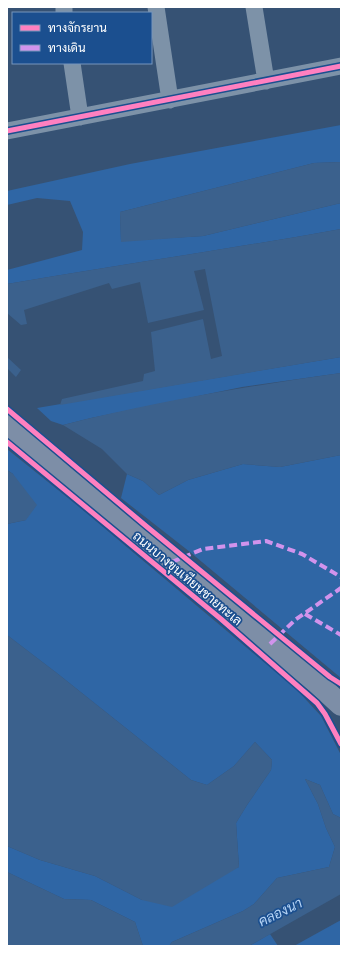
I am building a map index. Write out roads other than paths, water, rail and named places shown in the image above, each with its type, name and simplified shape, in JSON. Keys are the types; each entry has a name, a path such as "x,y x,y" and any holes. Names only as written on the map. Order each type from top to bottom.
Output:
{"main road":[{"name":"ถนนบางขุนเทียนชายทะเล","path":"7,424 310,677 341,705"}],"street":[{"path":"156,7 170,100"},
{"path":"254,7 266,81"},
{"path":"72,64 80,117"},
{"path":"7,131 341,66"}],"water":[{"path":"341,162 341,203 203,236 121,242 120,212 314,163"},
{"path":"341,229 341,357 60,405 62,399 143,381 144,374 155,371 151,332 203,319 211,359 222,356 205,269 194,271 204,310 148,323 140,282 112,289 109,283 24,310 27,324 21,325 7,313 7,284"},
{"path":"7,357 21,370 16,377 7,368"},
{"path":"341,373 341,455 280,467 243,464 188,480 159,495 143,481 127,474 102,449 63,425 201,395"},
{"path":"7,470 13,474 37,505 26,520 7,524"},
{"path":"7,635 191,780 207,785 234,766 255,742 272,760 271,770 236,823 239,867 172,907 142,900 95,876 40,860 7,846"},
{"name":"คลองนา","path":"305,779 320,785 333,814 341,818 341,894 249,946 169,946 172,942 243,911 254,904 277,878 329,867 335,847 326,828 318,804"},
{"path":"7,872 64,899 91,900 135,922 143,946 7,946"}]}
